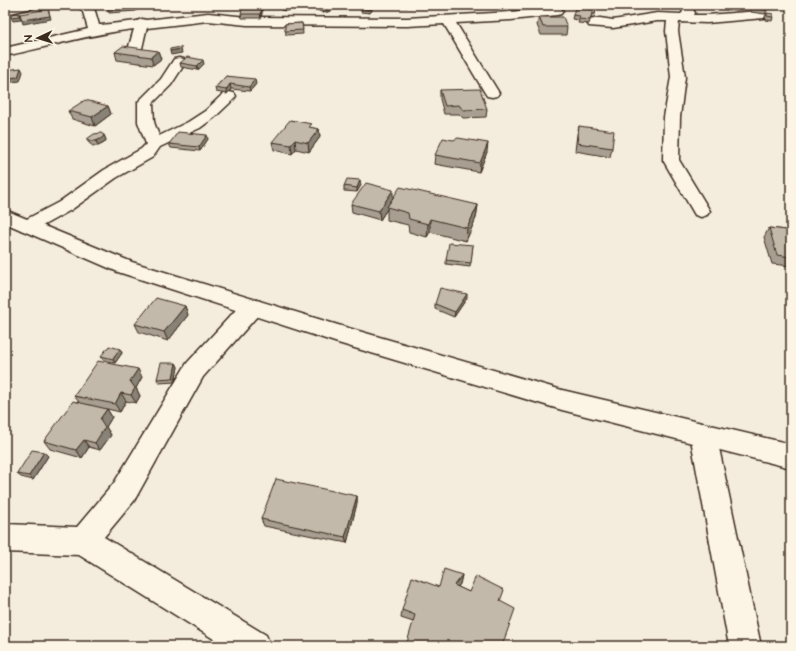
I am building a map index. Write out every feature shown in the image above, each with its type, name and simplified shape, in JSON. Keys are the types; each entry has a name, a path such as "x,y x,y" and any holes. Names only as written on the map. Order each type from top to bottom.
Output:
{"street":[{"path":"5,10 29,5"},
{"path":"84,5 89,10 93,27 101,29"},
{"path":"208,18 223,6"},
{"path":"5,52 69,38 101,29 208,18 247,21 407,22 511,16 557,11"},
{"path":"593,23 600,22 613,24 631,22 685,11 707,19 743,18 760,15"},
{"path":"685,11 673,20 672,31 678,77 672,118 671,160 701,211"},
{"path":"448,19 492,93"},
{"path":"134,53 136,40 142,24"},
{"path":"154,144 146,122 145,102 166,82 179,62"},
{"path":"28,226 65,206 110,174 148,153 154,144 194,125 210,114 229,96"},
{"path":"5,216 125,267 338,334 562,400 791,456"},
{"path":"83,541 124,492 195,370 252,307"},
{"path":"702,434 745,646"},
{"path":"5,538 83,541 255,646"}],"building":[{"path":"290,5 286,8 280,6"},
{"path":"314,5 327,5 330,7 323,9"},
{"path":"752,5 766,5 767,10 753,8"},
{"path":"363,6 372,7 369,10 361,8"},
{"path":"575,8 596,10 595,14 592,13 590,20 579,19 580,16 573,15"},
{"path":"48,9 50,16 22,20 20,14"},
{"path":"242,9 262,9 260,14 241,14"},
{"path":"19,13 19,16 11,17 11,14"},
{"path":"767,13 773,14 773,17 767,16"},
{"path":"539,17 563,17 567,27 543,27"},
{"path":"302,23 303,30 285,31 285,24"},
{"path":"123,46 158,51 151,57 115,52"},
{"path":"181,47 181,49 170,51 170,49"},
{"path":"187,57 203,60 197,66 180,63"},
{"path":"21,68 18,77 5,78 5,70"},
{"path":"226,76 255,79 249,87 230,84 226,90 215,88"},
{"path":"480,89 487,109 463,110 459,105 445,106 440,90"},
{"path":"85,100 108,106 92,117 68,111"},
{"path":"290,120 312,124 309,127 319,129 308,143 295,140 291,145 272,142"},
{"path":"579,126 614,131 612,148 577,143"},
{"path":"178,132 207,135 199,147 169,144"},
{"path":"101,133 104,135 96,141 87,139 94,134"},
{"path":"443,138 453,140 458,138 488,143 480,163 435,155"},
{"path":"347,179 360,180 357,188 344,186"},
{"path":"366,183 393,190 379,211 351,204"},
{"path":"400,187 478,205 467,228 430,219 428,224 409,219 408,213 387,207"},
{"path":"790,226 791,257 777,255 769,228 787,230"},
{"path":"449,243 473,245 471,263 446,260"},
{"path":"440,288 467,294 455,312 435,304"},
{"path":"156,298 185,306 164,332 135,324"},
{"path":"109,346 120,349 113,359 101,356"},
{"path":"98,361 138,369 130,381 135,388 131,395 121,393 115,404 74,396"},
{"path":"161,363 176,363 173,378 157,379"},
{"path":"73,401 107,409 100,419 105,427 95,443 84,440 76,450 44,441"},
{"path":"32,450 44,452 29,476 17,474"},
{"path":"276,479 357,496 345,537 261,519"},
{"path":"444,569 462,575 454,585 469,592 476,576 504,590 500,601 515,609 502,646 406,646 415,615 402,610 412,577 439,587"}]}
